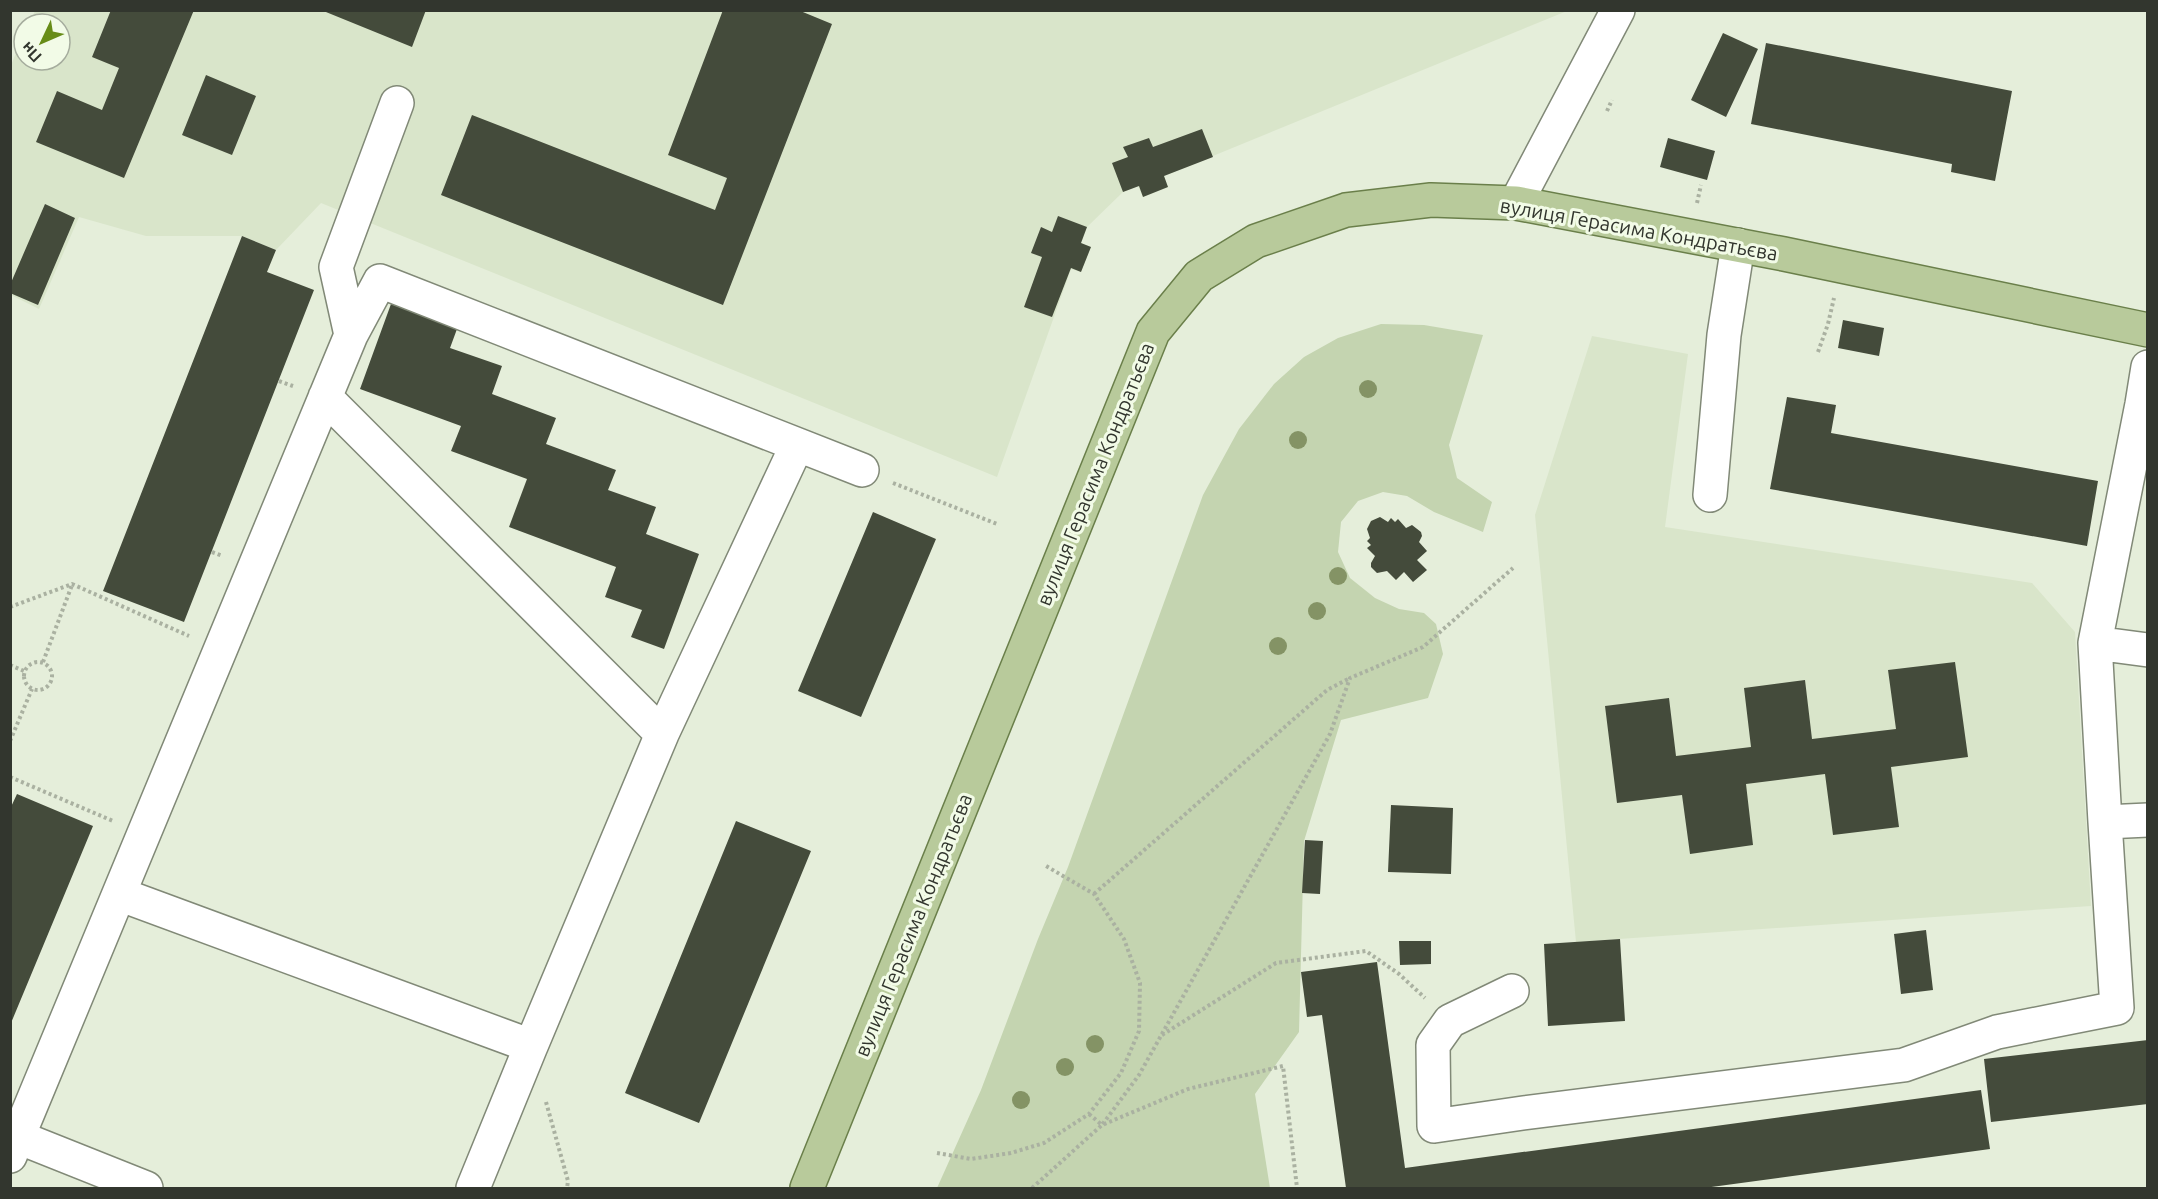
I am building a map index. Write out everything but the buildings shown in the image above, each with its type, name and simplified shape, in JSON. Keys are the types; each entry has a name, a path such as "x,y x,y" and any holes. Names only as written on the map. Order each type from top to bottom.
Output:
{"main road":[{"name":"вулиця Герасима Кондратьєва","path":"807,1188 1153,332 1199,276 1256,241 1346,210 1431,200 1516,203 1738,245 2148,330"}],"street":[{"path":"1516,203 1618,10"},
{"path":"351,335 336,267 397,103"},
{"path":"1710,495 1724,335 1738,245"},
{"path":"146,1188 14,1147 351,335 380,281 862,470"},
{"path":"1512,992 1450,1021 1433,1044 1434,1126 1904,1065 1997,1032 2117,1008 2094,643 2148,368"},
{"path":"325,398 662,734"},
{"path":"473,1188 662,734 796,445"},
{"path":"2094,643 2148,650"},
{"path":"2105,822 2148,820"},
{"path":"119,894 531,1046"}],"path":[{"path":"1818,352 1828,324 1842,266"},
{"path":"862,470 997,524"},
{"path":"1094,894 1327,690 1423,647 1513,568"},
{"path":"10,607 72,584 220,650"},
{"path":"43,662 72,584"},
{"path":"43,662 51,669 52,681 43,689 32,689 25,681 24,671 32,663 43,662"},
{"path":"10,665 24,671"},
{"path":"1032,1188 1102,1125 1139,1076 1330,734 1350,678"},
{"path":"10,741 32,689"},
{"path":"10,777 144,834"},
{"path":"937,1153 971,1159 1011,1153 1044,1143 1089,1114 1121,1073 1139,1031 1140,984 1124,939 1094,894 1046,866"},
{"path":"1162,1036 1276,963 1366,951 1399,974 1450,1021"},
{"path":"531,1046 568,1181 567,1188"},
{"path":"1102,1125 1188,1089 1283,1066 1297,1188"},
{"path":"1089,1114 1102,1125"}],"shaded area":[{"path":"1567,11 1164,176 1168,187 1143,197 1138,186 1123,192 1087,227 1081,243 1091,247 1081,272 1071,269 997,477 321,203 276,250 242,236 146,236 79,217 39,309 11,295 11,65 12,63 12,72 72,72 72,12 35,12"},
{"path":"1381,324 1424,325 1483,335 1449,445 1457,478 1492,502 1483,532 1434,512 1407,496 1383,492 1358,501 1341,522 1338,552 1350,578 1375,598 1399,609 1424,613 1436,624 1443,654 1428,698 1341,720 1304,841 1299,1032 1255,1094 1270,1188 937,1188 981,1090 1068,867 1203,495 1239,429 1274,384 1304,357 1338,338"},
{"path":"1592,336 1688,354 1665,527 2032,583 2075,632 2091,906 1576,942 1535,515"}]}
